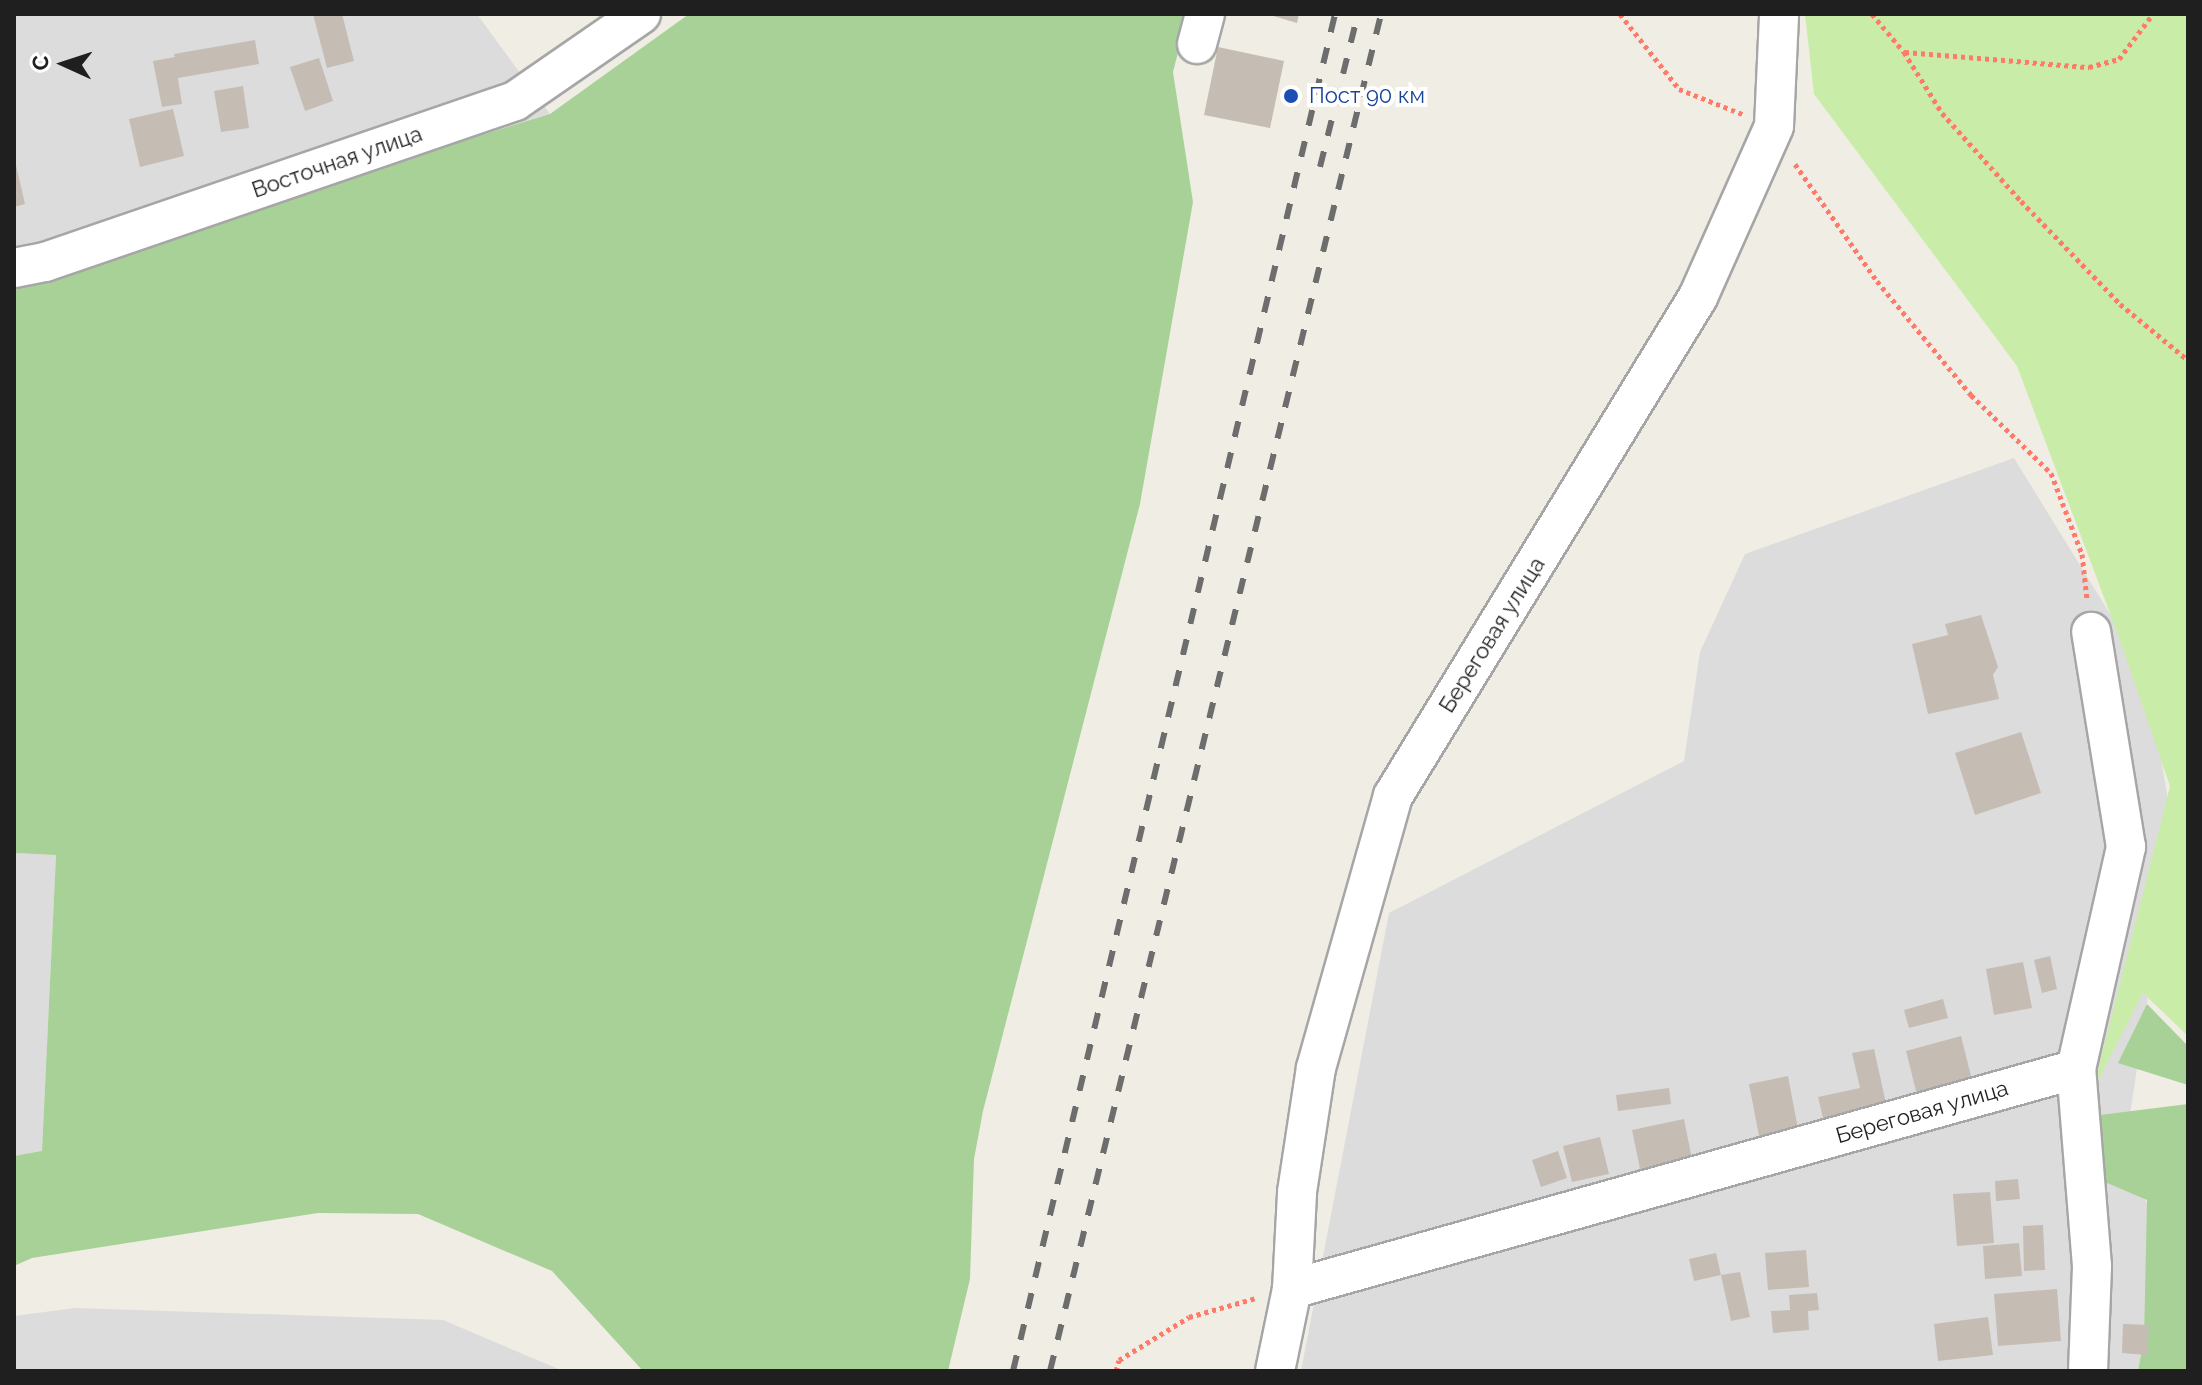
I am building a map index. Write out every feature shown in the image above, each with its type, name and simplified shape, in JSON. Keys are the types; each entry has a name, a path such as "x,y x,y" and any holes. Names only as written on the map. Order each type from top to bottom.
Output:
{"street":[{"name":"Восточная улица","path":"14,268 45,262 515,101 641,14"},
{"name":"Береговая улица","path":"1275,1371 1292,1289 1297,1192 1316,1068 1393,796 1698,297 1774,126 1779,14"},
{"path":"2088,1371 2092,1266 2076,1069 2126,847 2091,632"},
{"name":"Береговая улица","path":"1292,1289 2076,1069"}],"path":[{"path":"1620,14 1679,89 1774,126 1801,177 1877,281 1971,395 2051,473 2082,554 2091,632"},
{"path":"1872,14 1904,52 1942,113 2021,201 2120,304 2188,360"},
{"path":"1904,52 2089,67 2119,59 2153,14"},
{"path":"1116,1371 1119,1360 1189,1317 1292,1289"}],"shaded area":[{"path":"14,14 477,14 550,114 14,278"},
{"path":"2014,458 2147,674 2173,830 2123,1161 2188,1275 2180,1371 1301,1371 1389,913 1684,761 1700,652 1745,554"},
{"path":"14,853 56,855 42,1152 14,1156"},
{"path":"75,1308 443,1320 563,1371 14,1371 14,1316"}],"green space":[{"path":"689,14 1188,14 1173,72 1193,202 1140,504 983,1111 974,1159 970,1279 948,1371 643,1371 552,1271 418,1214 318,1213 32,1258 14,1266 14,1156 42,1151 56,855 14,853 14,278 550,114"},
{"path":"1805,14 2188,14 2188,1036 2143,993 2093,1090 2170,786 2117,632 2017,366 1814,94"},
{"path":"2147,1004 2188,1046 2188,1085 2118,1063"},
{"path":"2188,1104 2188,1371 2138,1371 2144,1340 2147,1200 2105,1182 2100,1115"}],"building":[{"path":"313,14 342,14 354,61 327,68"},
{"path":"1267,14 1299,14 1297,23"},
{"path":"255,40 259,64 178,78 182,104 162,107 153,61 175,57 174,54"},
{"path":"1218,47 1284,61 1270,128 1204,115"},
{"path":"319,58 333,101 305,111 290,67"},
{"path":"243,86 249,128 221,132 214,91"},
{"path":"173,109 184,156 140,167 129,119"},
{"path":"14,162 25,204 14,207"},
{"path":"1981,615 1998,667 1993,675 1999,699 1928,714 1912,644 1948,635 1945,624"},
{"path":"2021,732 2041,793 1975,815 1955,753"},
{"path":"2050,956 2057,989 2042,993 2034,960"},
{"path":"2023,962 2032,1008 1994,1015 1986,969"},
{"path":"1943,999 1948,1018 1909,1028 1904,1010"},
{"path":"1961,1036 1972,1080 1917,1095 1906,1051"},
{"path":"1874,1049 1887,1108 1824,1122 1818,1097 1860,1088 1852,1053"},
{"path":"1788,1076 1798,1129 1759,1136 1749,1084"},
{"path":"1669,1088 1671,1104 1618,1111 1616,1095"},
{"path":"1684,1119 1692,1159 1640,1169 1632,1130"},
{"path":"1600,1137 1609,1174 1572,1182 1563,1146"},
{"path":"1558,1151 1567,1178 1541,1187 1532,1160"},
{"path":"2018,1179 2020,1199 1996,1201 1995,1181"},
{"path":"1990,1192 1994,1243 1957,1246 1953,1194"},
{"path":"2043,1225 2045,1270 2024,1271 2023,1226"},
{"path":"2019,1243 2022,1276 1985,1279 1983,1246"},
{"path":"1806,1250 1809,1287 1768,1290 1765,1253"},
{"path":"1716,1253 1721,1275 1694,1281 1689,1259"},
{"path":"1740,1272 1750,1317 1731,1321 1721,1275"},
{"path":"2057,1289 2061,1341 1998,1346 1994,1294"},
{"path":"1817,1293 1819,1310 1808,1311 1809,1330 1773,1333 1771,1311 1790,1310 1789,1295"},
{"path":"1988,1317 1993,1355 1938,1361 1934,1324"},
{"path":"2123,1324 2149,1325 2147,1355 2122,1353"}],"railway":[{"path":"1013,1371 1335,14"},
{"path":"1320,167 1358,14"},
{"path":"1050,1371 1381,14"}],"place":[{"name":"Пост 90 км","path":"1291,96"}]}
